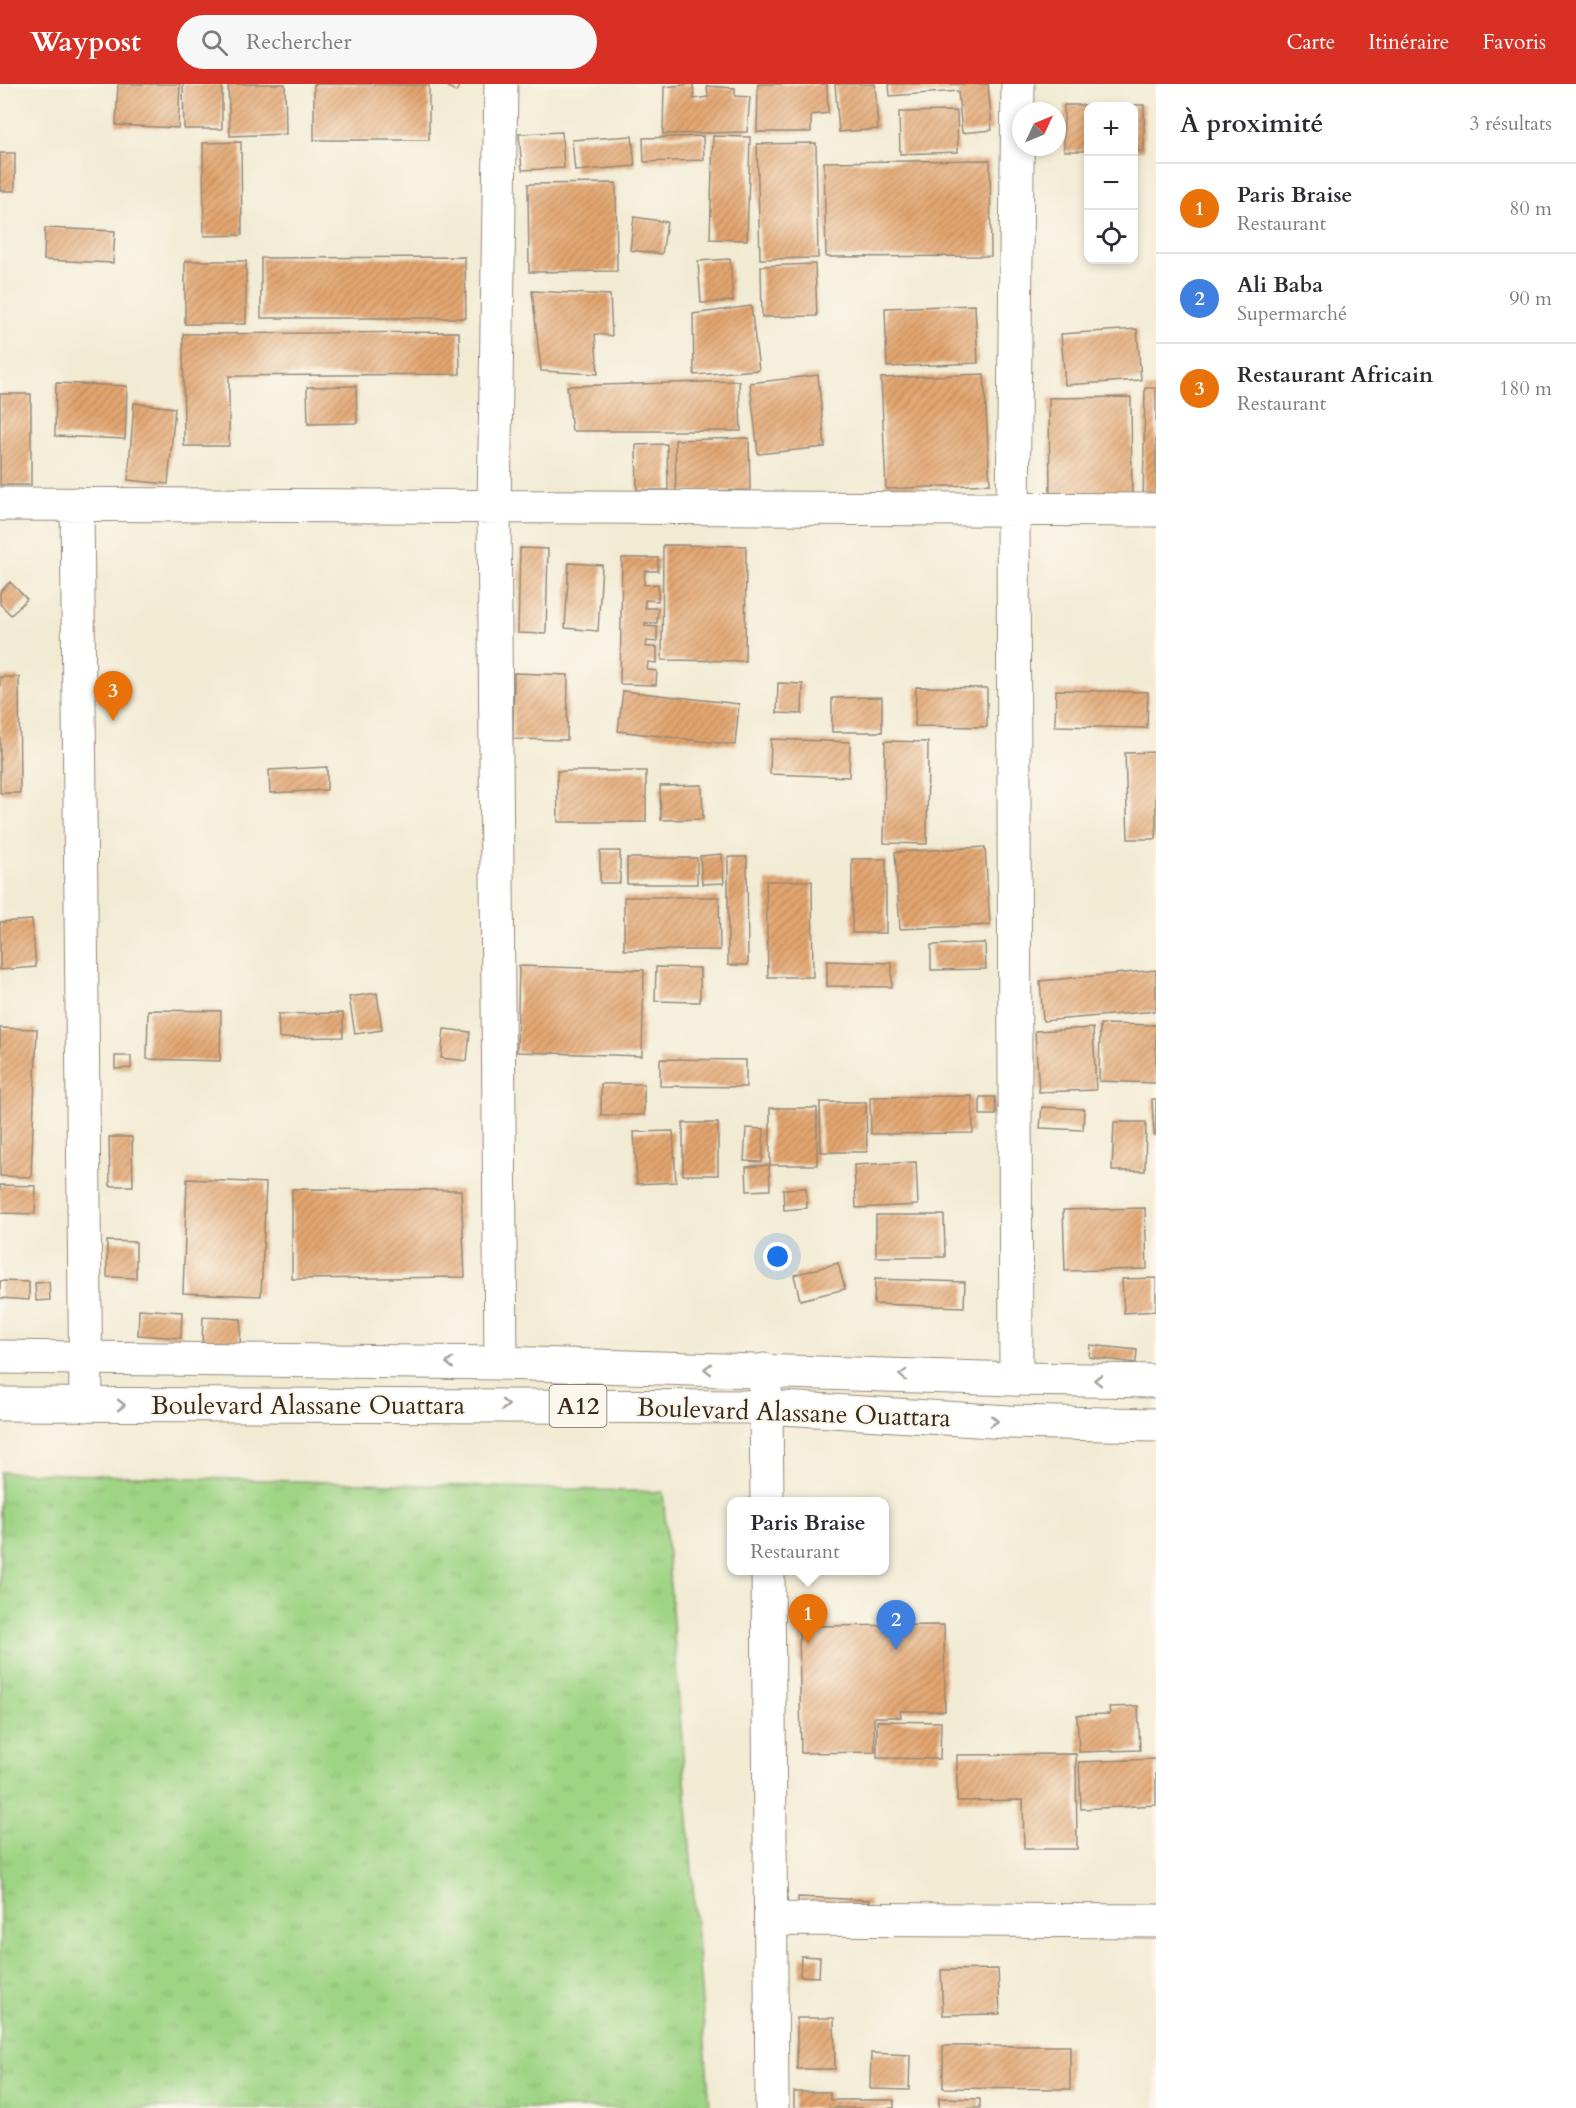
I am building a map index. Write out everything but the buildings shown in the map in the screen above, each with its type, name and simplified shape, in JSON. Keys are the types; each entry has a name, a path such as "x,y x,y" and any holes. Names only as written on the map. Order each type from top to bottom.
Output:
{"street":[{"path":"501,84 494,507 501,1363"},
{"path":"1016,1379 1013,509 1018,84"},
{"path":"0,504 1156,510"},
{"path":"77,504 86,1405"},
{"name":"Boulevard Alassane Ouattara","path":"0,1357 501,1363 1016,1379 1156,1381"},
{"path":"764,1370 767,1497"},
{"name":"Boulevard Alassane Ouattara","path":"0,1404 766,1407 1010,1422 1156,1425"},
{"path":"768,1575 772,2108"},
{"path":"771,1919 1156,1921"}],"green space":[{"path":"0,1472 663,1492 710,2108 0,2108"}],"place":[{"name":"Restaurant Africain","path":"113,721"},
{"name":"Paris Braise","path":"808,1644"},
{"name":"Ali Baba","path":"896,1650"}]}
